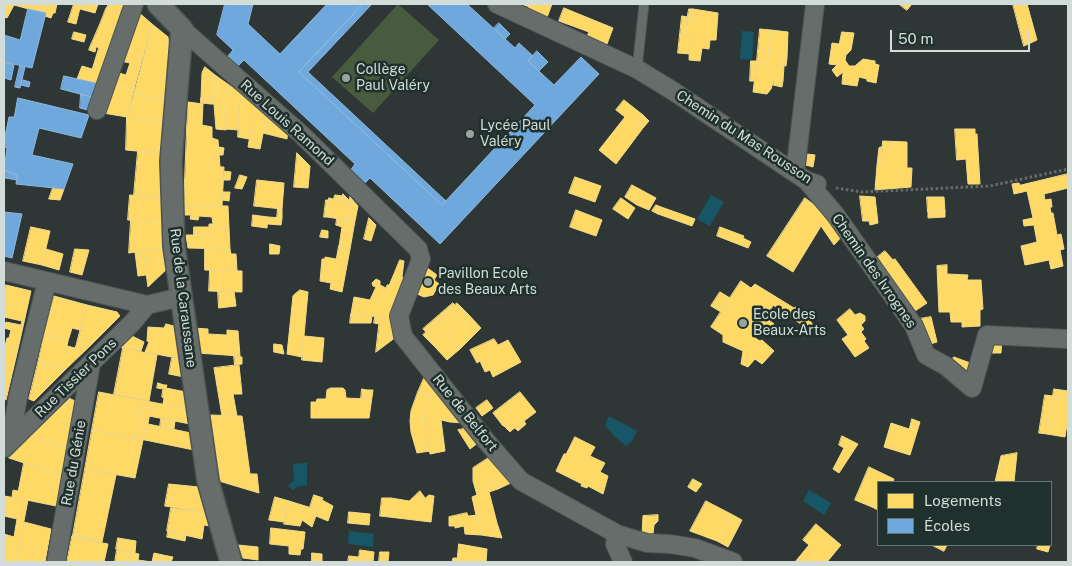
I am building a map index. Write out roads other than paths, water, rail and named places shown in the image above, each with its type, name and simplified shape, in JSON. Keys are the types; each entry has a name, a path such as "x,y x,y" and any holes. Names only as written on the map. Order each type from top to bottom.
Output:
{"street":[{"path":"97,110 134,4"},
{"name":"Rue Louis Ramond","path":"158,4 182,29 301,134 414,244"},
{"name":"Chemin du Mas Rousson","path":"497,4 637,70 673,91 801,177 825,187"},
{"path":"801,177 815,4"},
{"name":"Rue de la Caraussane","path":"182,29 172,161 174,246 208,481 231,562"},
{"name":"Chemin des Ivrognes","path":"801,177 835,214 914,326 926,355 946,366 972,388 987,335 1068,339"},
{"name":"Rue de Belfort","path":"414,244 418,249 421,259 399,316 403,336 487,442 521,481 616,539 683,545 733,562"},
{"path":"4,271 147,305 181,297"},
{"path":"7,445 47,281"},
{"name":"Rue Tissier Pons","path":"7,445 133,322 147,305"},
{"name":"Rue du Génie","path":"56,562 91,364"},
{"path":"616,539 623,562"}],"lane":[{"path":"637,70 644,4"}],"water":[{"path":"742,31 754,32 752,60 740,59"},
{"path":"711,195 724,202 710,226 697,219"},
{"path":"609,416 637,431 632,441 626,446 605,425"},
{"path":"307,463 307,485 298,486 293,490 288,486 294,480 293,464"},
{"path":"809,490 831,503 824,515 803,501"},
{"path":"349,531 374,534 373,547 348,544"}],"place":[{"name":"Collège Paul Valéry","path":"346,78"},
{"name":"Lycée Paul Valéry","path":"470,134"},
{"name":"Pavillon Ecole des Beaux Arts","path":"428,282"},
{"name":"Ecole des Beaux-Arts","path":"743,323"}]}
